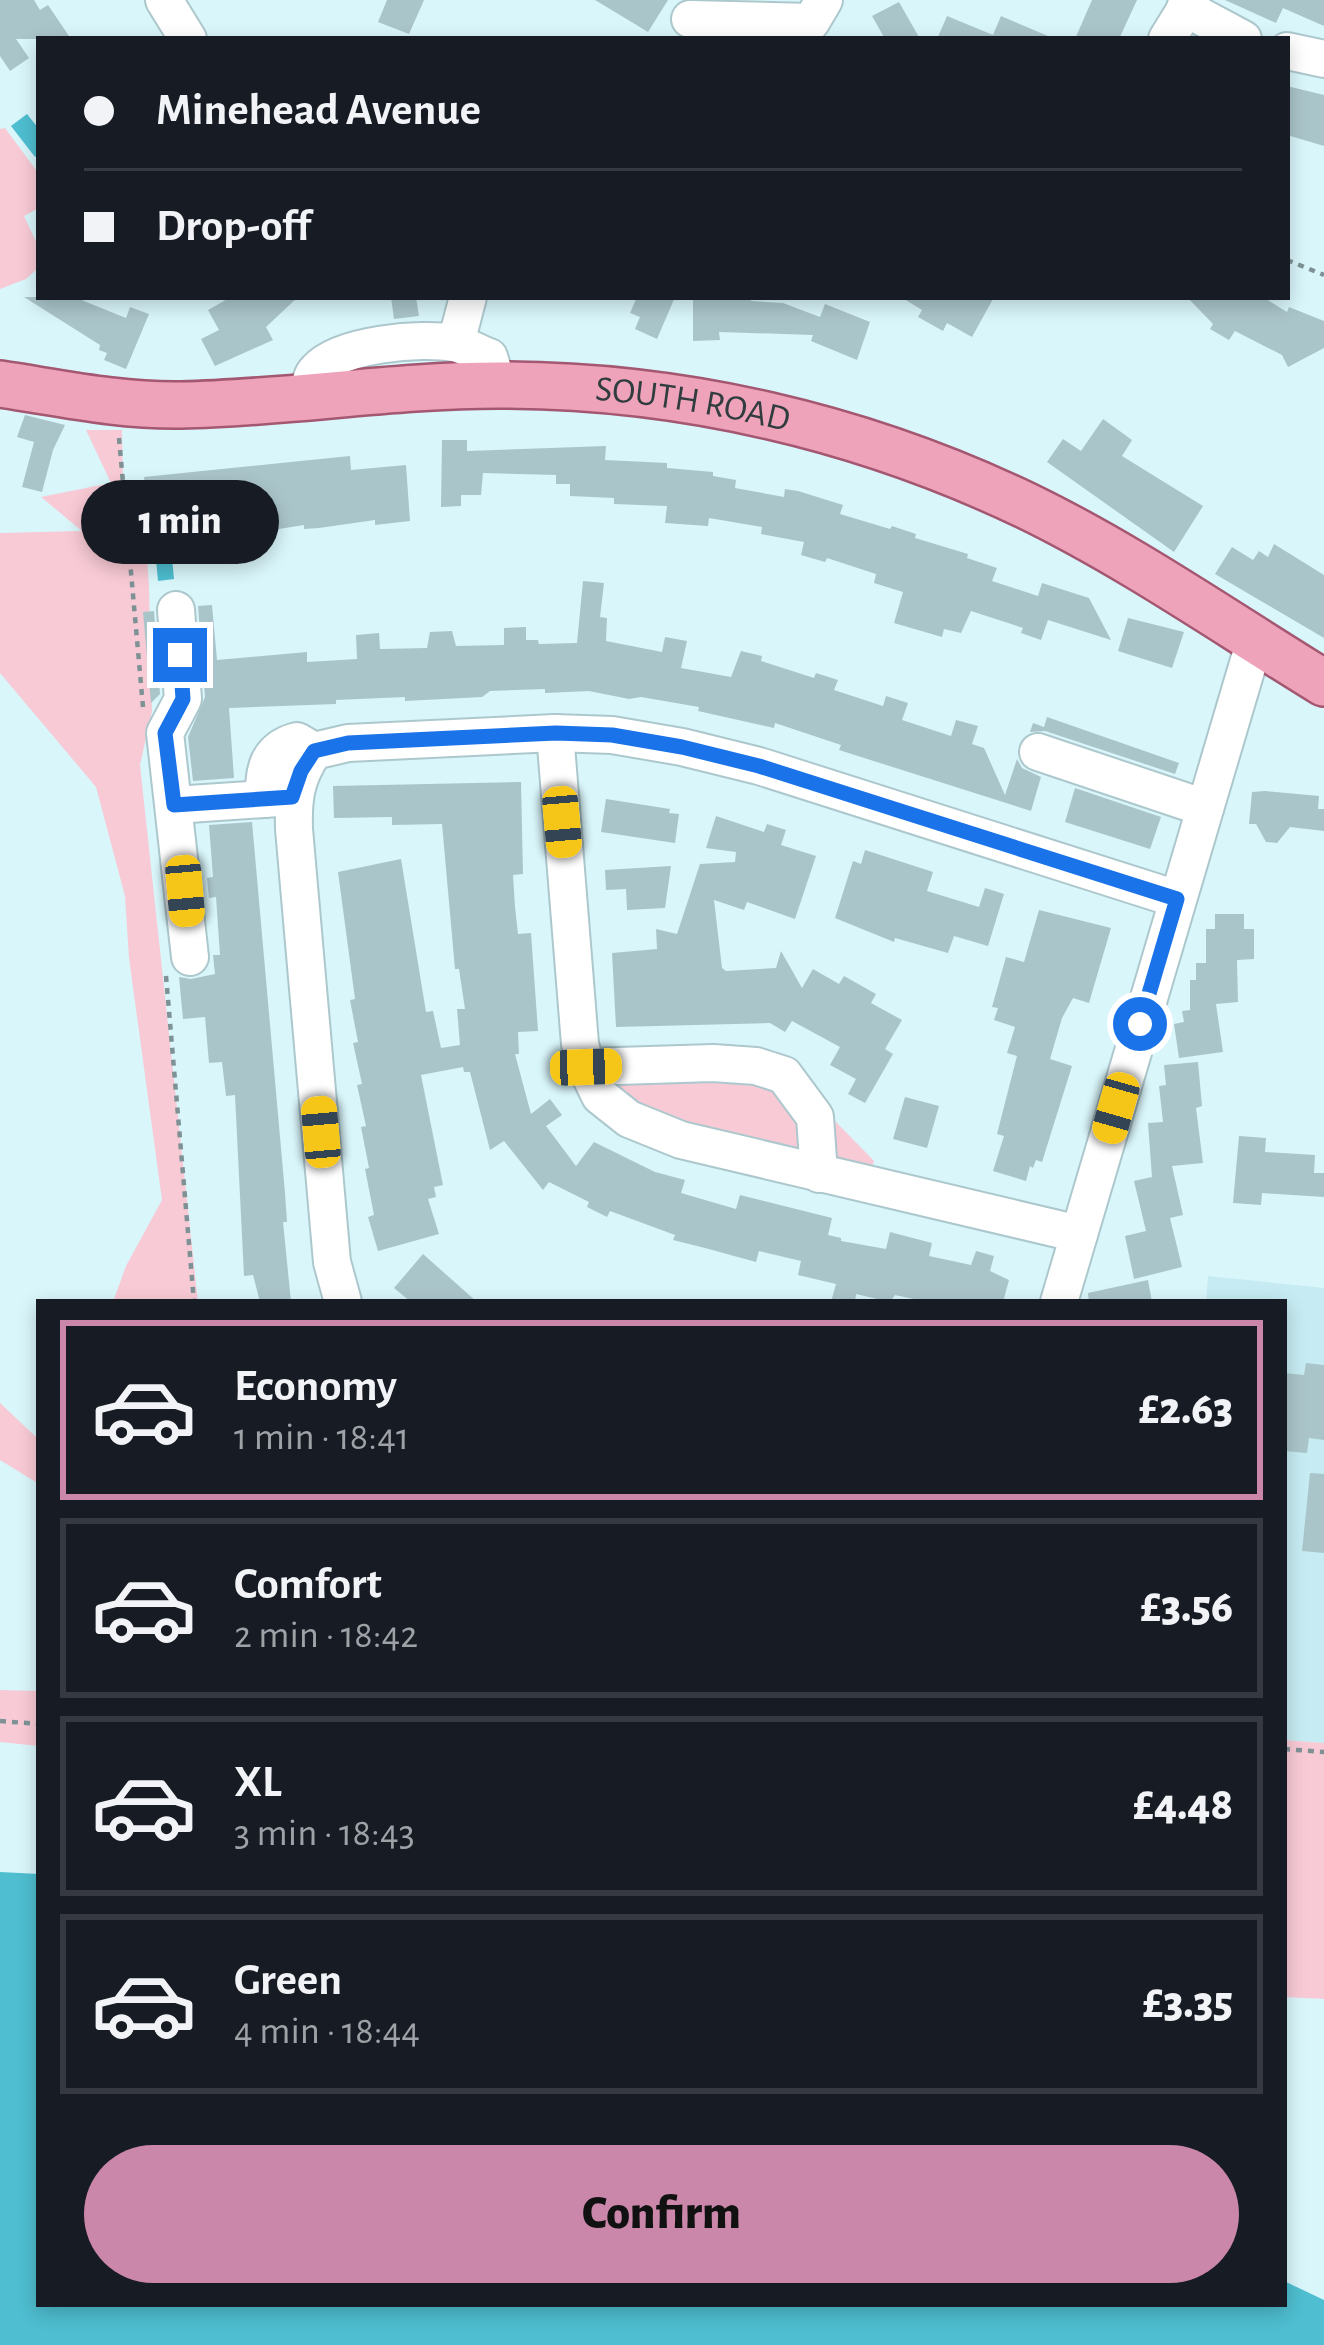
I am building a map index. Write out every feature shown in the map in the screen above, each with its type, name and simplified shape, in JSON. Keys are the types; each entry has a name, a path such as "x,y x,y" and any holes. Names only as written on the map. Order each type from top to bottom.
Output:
{"main road":[{"name":"SOUTH ROAD","path":"0,384 116,402 179,405 498,385 628,391 726,406 890,449 1030,507 1324,682"}],"street":[{"path":"164,0 186,36"},
{"path":"1181,16 1235,36"},
{"path":"689,19 819,20"},
{"path":"1290,52 1324,58"},
{"path":"456,343 468,300"},
{"path":"308,396 312,374 328,360 351,351 408,342 456,343 489,358 498,385"},
{"path":"176,610 183,699 165,733 190,957"},
{"path":"1060,1299 1255,640"},
{"path":"174,805 278,798 314,751 348,743 556,733 635,739 759,766 1177,899"},
{"path":"556,733 580,1044 600,1096 629,1119 681,1140 1079,1234"},
{"path":"1039,752 1204,808"},
{"path":"278,798 332,1262 343,1299"},
{"path":"586,1067 713,1063 756,1066 784,1075 815,1117 819,1174"}],"path":[{"path":"1290,261 1324,275"},
{"path":"0,1721 36,1724"},
{"path":"1287,1749 1324,1752"}],"shaded area":[{"path":"5,128 36,170 36,210 24,216 36,242 36,270 0,289 0,129"},
{"path":"86,430 122,430 123,485 144,515 152,711 140,765 198,1299 114,1299 126,1266 162,1200 125,896 96,787 0,673 0,533 82,531 41,497 111,483"},
{"path":"762,1077 800,1108 803,1155 639,1111 613,1083"},
{"path":"835,1121 874,1161 870,1176 837,1166 827,1134"},
{"path":"1208,1276 1324,1288 1324,1743 1287,1740 1287,1299 1206,1299"},
{"path":"0,1403 36,1436 36,1482 0,1460"},
{"path":"0,1690 36,1691 36,1746 0,1742"},
{"path":"1287,1740 1324,1743 1324,1999 1287,1997"}],"water":[{"path":"27,114 36,125 36,156 35,157 11,126"},
{"path":"161,543 171,547 174,579 158,581 155,549"},
{"path":"0,1872 36,1874 36,2307 1287,2307 1287,2282 1324,2300 1324,2345 0,2345"}],"building":[{"path":"0,0 34,0 40,10 48,5 69,36 16,39 29,58 10,71 0,56"},
{"path":"387,0 424,0 409,34 378,22"},
{"path":"595,0 668,0 648,32"},
{"path":"1092,0 1137,0 1120,36 1076,36"},
{"path":"1225,0 1324,0 1324,26 1283,8 1276,23"},
{"path":"899,2 918,36 883,36 872,16"},
{"path":"947,16 993,35 1001,16 1048,36 938,36"},
{"path":"1290,87 1324,95 1324,146 1290,136"},
{"path":"24,297 81,300 126,318 130,307 149,314 126,369 104,360 107,353 99,350 100,345"},
{"path":"226,300 295,300 266,327 273,340 215,366 201,339 219,330 208,310"},
{"path":"391,300 416,300 419,316 394,319"},
{"path":"636,300 674,300 657,339 635,329 640,317 630,313"},
{"path":"693,300 783,303 820,317 825,304 870,322 857,360 811,341 813,335 719,332 720,340 693,341"},
{"path":"906,300 992,300 972,337 947,323 943,331 918,317 922,310"},
{"path":"1190,300 1268,300 1287,312 1289,307 1324,321 1324,348 1288,367 1282,355 1235,331 1229,340 1210,329 1213,324"},
{"path":"25,415 65,425 42,492 22,487 34,442 17,437"},
{"path":"1103,419 1132,440 1122,456 1203,506 1174,552 1047,462 1063,439 1081,451"},
{"path":"442,440 467,440 467,451 606,446 605,460 667,463 667,468 713,472 713,476 736,480 735,488 784,497 785,489 798,491 843,505 840,514 892,526 968,554 967,558 997,568 992,581 1038,596 1042,583 1089,598 1111,640 1048,620 1041,640 1021,633 1023,628 971,611 961,633 944,629 942,637 894,623 903,592 874,583 876,574 801,555 804,542 761,534 762,527 709,518 708,526 665,523 667,506 570,496 570,484 556,484 556,475 483,473 481,495 461,495 461,506 441,507"},
{"path":"350,456 351,470 406,465 410,521 191,535 193,548 178,549 169,542 167,518 149,520 144,477"},
{"path":"1274,544 1324,575 1324,638 1215,574 1232,547 1253,560 1259,551 1268,557"},
{"path":"583,581 604,583 600,617 607,618 606,641 662,652 665,637 687,641 681,668 731,677 741,651 814,678 816,673 838,680 834,690 883,706 886,696 908,703 902,720 951,736 956,720 978,726 972,744 984,748 1005,795 1017,759 1022,768 1041,777 1031,811 839,750 841,745 775,723 774,728 641,697 589,691 545,693 545,689 490,691 482,697 229,708 234,778 193,781 188,737 205,697 198,606 212,605 217,660 307,652 307,662 357,659 356,635 379,633 380,649 427,648 430,632 452,631 456,646 504,645 504,628 526,627 526,640 577,643"},
{"path":"154,611 160,694 151,703 143,612"},
{"path":"1128,618 1184,632 1172,668 1118,651"},
{"path":"1047,717 1179,763 1175,774 1045,731 1030,732 1033,723 1044,727"},
{"path":"521,782 523,874 513,875 515,907 518,934 531,933 538,1031 518,1032 519,1054 515,1054 531,1114 550,1099 562,1115 546,1126 576,1166 594,1142 655,1172 685,1180 681,1193 736,1209 740,1195 832,1218 828,1235 841,1241 886,1249 890,1232 932,1243 929,1256 971,1265 976,1251 994,1256 990,1271 1009,1280 1004,1299 895,1295 877,1299 856,1294 855,1299 832,1299 836,1284 798,1275 801,1261 759,1251 756,1262 673,1240 675,1235 610,1211 607,1217 549,1182 543,1190 504,1141 490,1150 470,1072 463,1067 421,1075 443,1185 434,1187 436,1197 428,1199 439,1234 378,1251 368,1217 374,1215 365,1169 369,1168 361,1127 366,1126 357,1085 362,1084 350,1000 355,999 338,872 401,859 426,1012 433,1011 441,1048 460,1045 457,1009 465,1009 459,969 455,969 442,824 392,825 392,817 334,818 333,786"},
{"path":"1075,788 1161,817 1150,849 1065,822"},
{"path":"1252,792 1319,796 1324,831 1290,827 1277,843 1266,842 1256,824 1249,824"},
{"path":"606,799 679,814 675,843 601,832"},
{"path":"716,816 764,832 767,824 786,830 781,845 816,856 795,919 747,902 744,910 714,900 722,968 776,968 781,951 802,988 813,969 839,984 844,976 876,994 871,1003 902,1020 885,1049 893,1054 865,1103 848,1094 856,1079 830,1065 840,1047 792,1021 785,1032 770,1023 616,1027 612,953 657,949 656,929 677,934 700,864 735,862 736,852 706,848"},
{"path":"252,822 291,1299 259,1299 253,1275 244,1276 235,1095 226,1096 222,1062 209,1063 205,1017 183,1019 179,977 215,974 213,955 220,955 216,897 209,898 207,878 213,877 209,825"},
{"path":"865,850 933,872 927,891 979,907 985,888 1004,894 988,946 954,936 948,953 895,938 894,942 835,918 853,861 861,864"},
{"path":"671,866 665,908 627,910 626,889 606,890 605,870"},
{"path":"1039,910 1111,928 1089,1003 1073,998 1062,1018 1050,1059 1072,1066 1042,1162 1036,1160 1030,1166 1026,1181 993,1171 1004,1136 997,1134 1017,1056 1007,1053 1015,1027 994,1020 998,1008 992,1007 1006,957 1024,962"},
{"path":"1215,914 1244,914 1244,929 1254,929 1254,959 1237,960 1238,1002 1216,1004 1223,1052 1179,1058 1174,1024 1184,1022 1182,1011 1190,1010 1190,980 1196,980 1196,963 1206,963 1206,929 1215,929"},
{"path":"1198,1062 1202,1106 1196,1108 1203,1163 1172,1166 1183,1215 1170,1218 1182,1267 1134,1279 1125,1236 1146,1231 1134,1181 1152,1177 1148,1123 1163,1122 1159,1086 1166,1085 1164,1065"},
{"path":"905,1097 939,1106 927,1148 893,1139"},
{"path":"1239,1136 1266,1138 1265,1152 1315,1155 1314,1173 1324,1173 1324,1197 1262,1193 1261,1205 1233,1203"},
{"path":"423,1254 474,1299 407,1299 394,1288"},
{"path":"1148,1280 1151,1299 1089,1299 1088,1293"},
{"path":"1306,1363 1324,1365 1324,1440 1309,1438 1307,1453 1287,1451 1287,1373 1304,1375"},
{"path":"1310,1473 1324,1474 1324,1553 1302,1551"}],"route":[{"path":"180,655 183,699 165,733 174,805 292,797 314,751 348,743 556,733 612,735 682,747 759,766 1177,899 1140,1024"}]}
